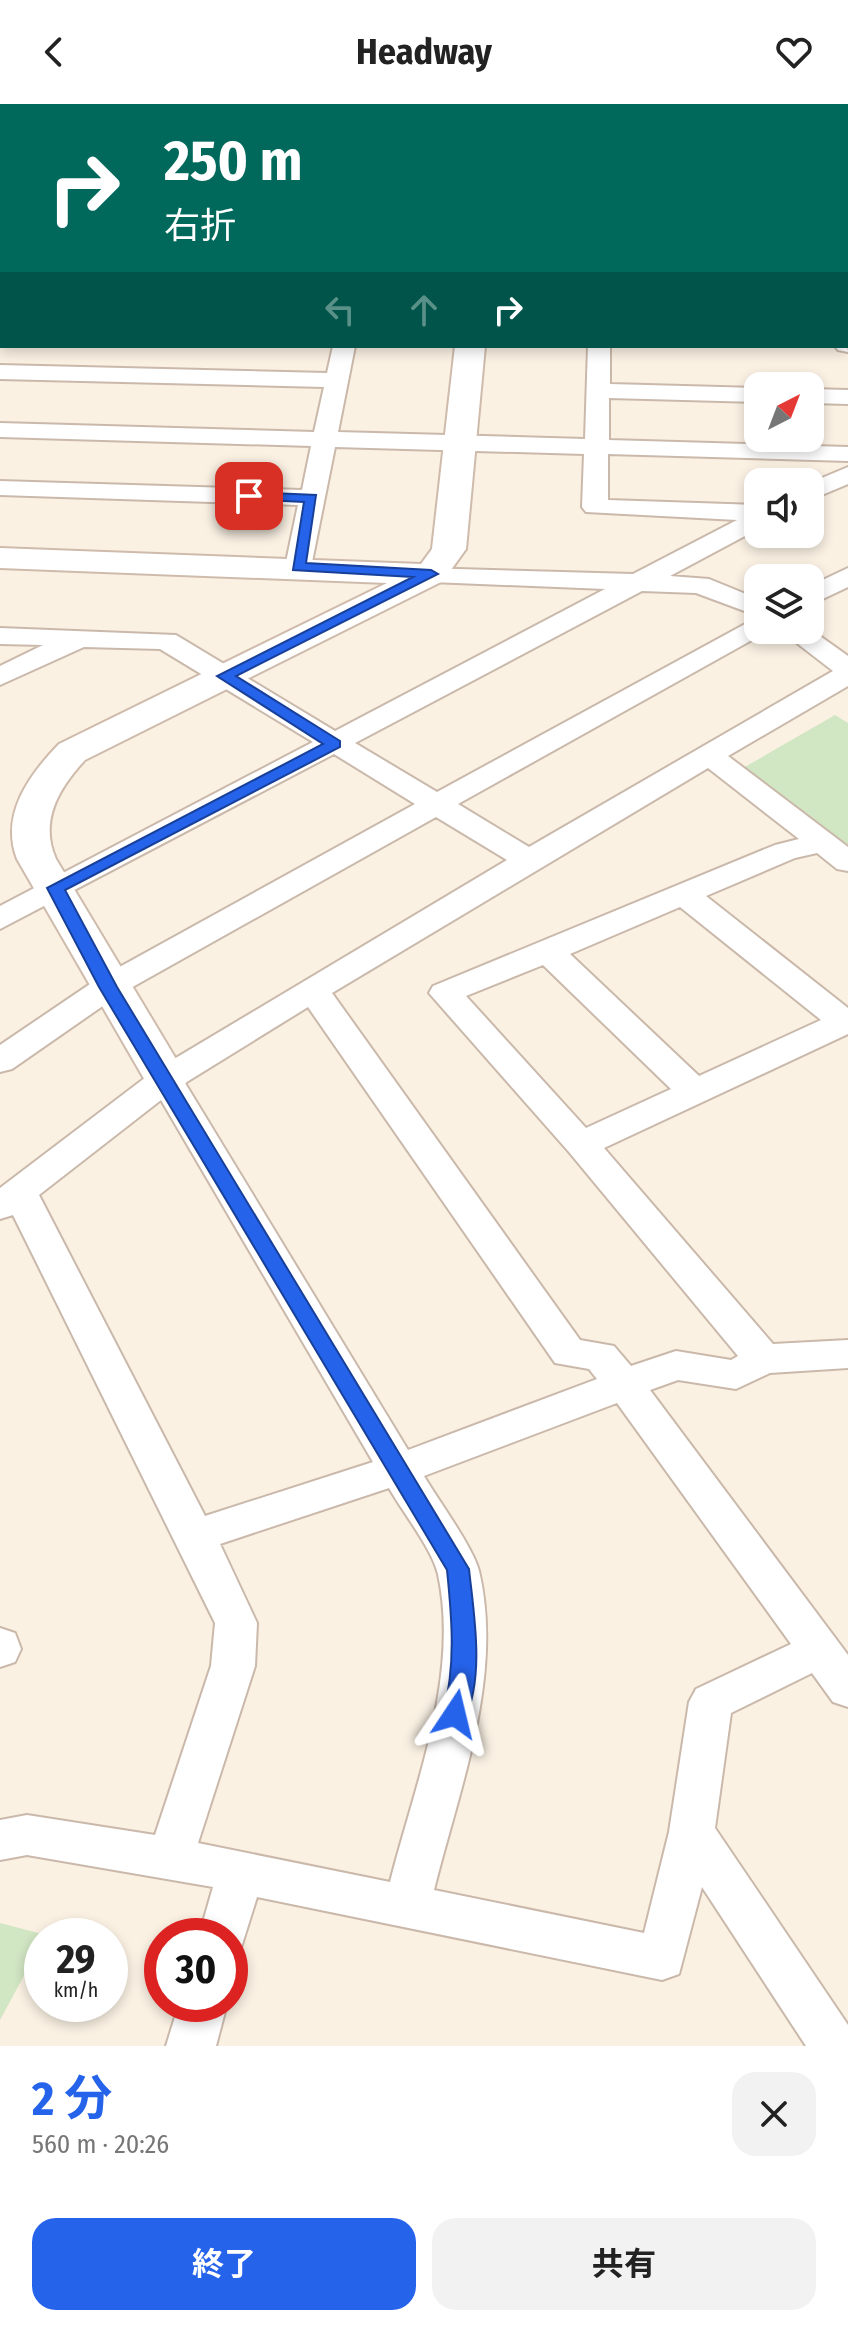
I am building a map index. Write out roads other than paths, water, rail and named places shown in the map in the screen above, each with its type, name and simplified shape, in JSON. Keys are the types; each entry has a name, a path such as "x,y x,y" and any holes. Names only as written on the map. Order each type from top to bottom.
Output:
{"street":[{"path":"298,567 343,348"},
{"path":"407,1907 462,1687 464,1623 458,1569 108,987 55,888 35,859 30,838 32,811 46,778 86,744 431,574 449,549 470,348"},
{"path":"599,348 595,507 744,515"},
{"path":"0,372 335,380"},
{"path":"598,391 744,395"},
{"path":"824,396 848,397"},
{"path":"0,430 848,454"},
{"path":"824,486 848,474"},
{"path":"0,488 311,498"},
{"path":"0,919 646,581 744,524"},
{"path":"0,558 646,581 700,585 744,602"},
{"path":"824,589 848,576"},
{"path":"0,1061 108,987 744,633"},
{"path":"0,636 166,641 529,860"},
{"path":"0,677 78,639"},
{"path":"170,1858 233,1666 236,1623 195,1536 9,1198 166,1079 848,671 812,644"},
{"path":"709,755 848,862"},
{"path":"763,1359 581,1144 445,993 786,851 822,843"},
{"path":"581,1144 846,1021 684,894"},
{"path":"548,951 693,1090"},
{"path":"313,990 569,1353 600,1356 625,1385 848,1689"},
{"path":"195,1536 399,1469 676,1365 736,1375 763,1359 848,1354"},
{"path":"0,1840 27,1835 170,1858 662,1958 692,1832 711,1702 819,1650"},
{"path":"692,1832 834,2046"},
{"path":"228,1918 240,1874"},
{"path":"191,2046 198,2022"}]}
